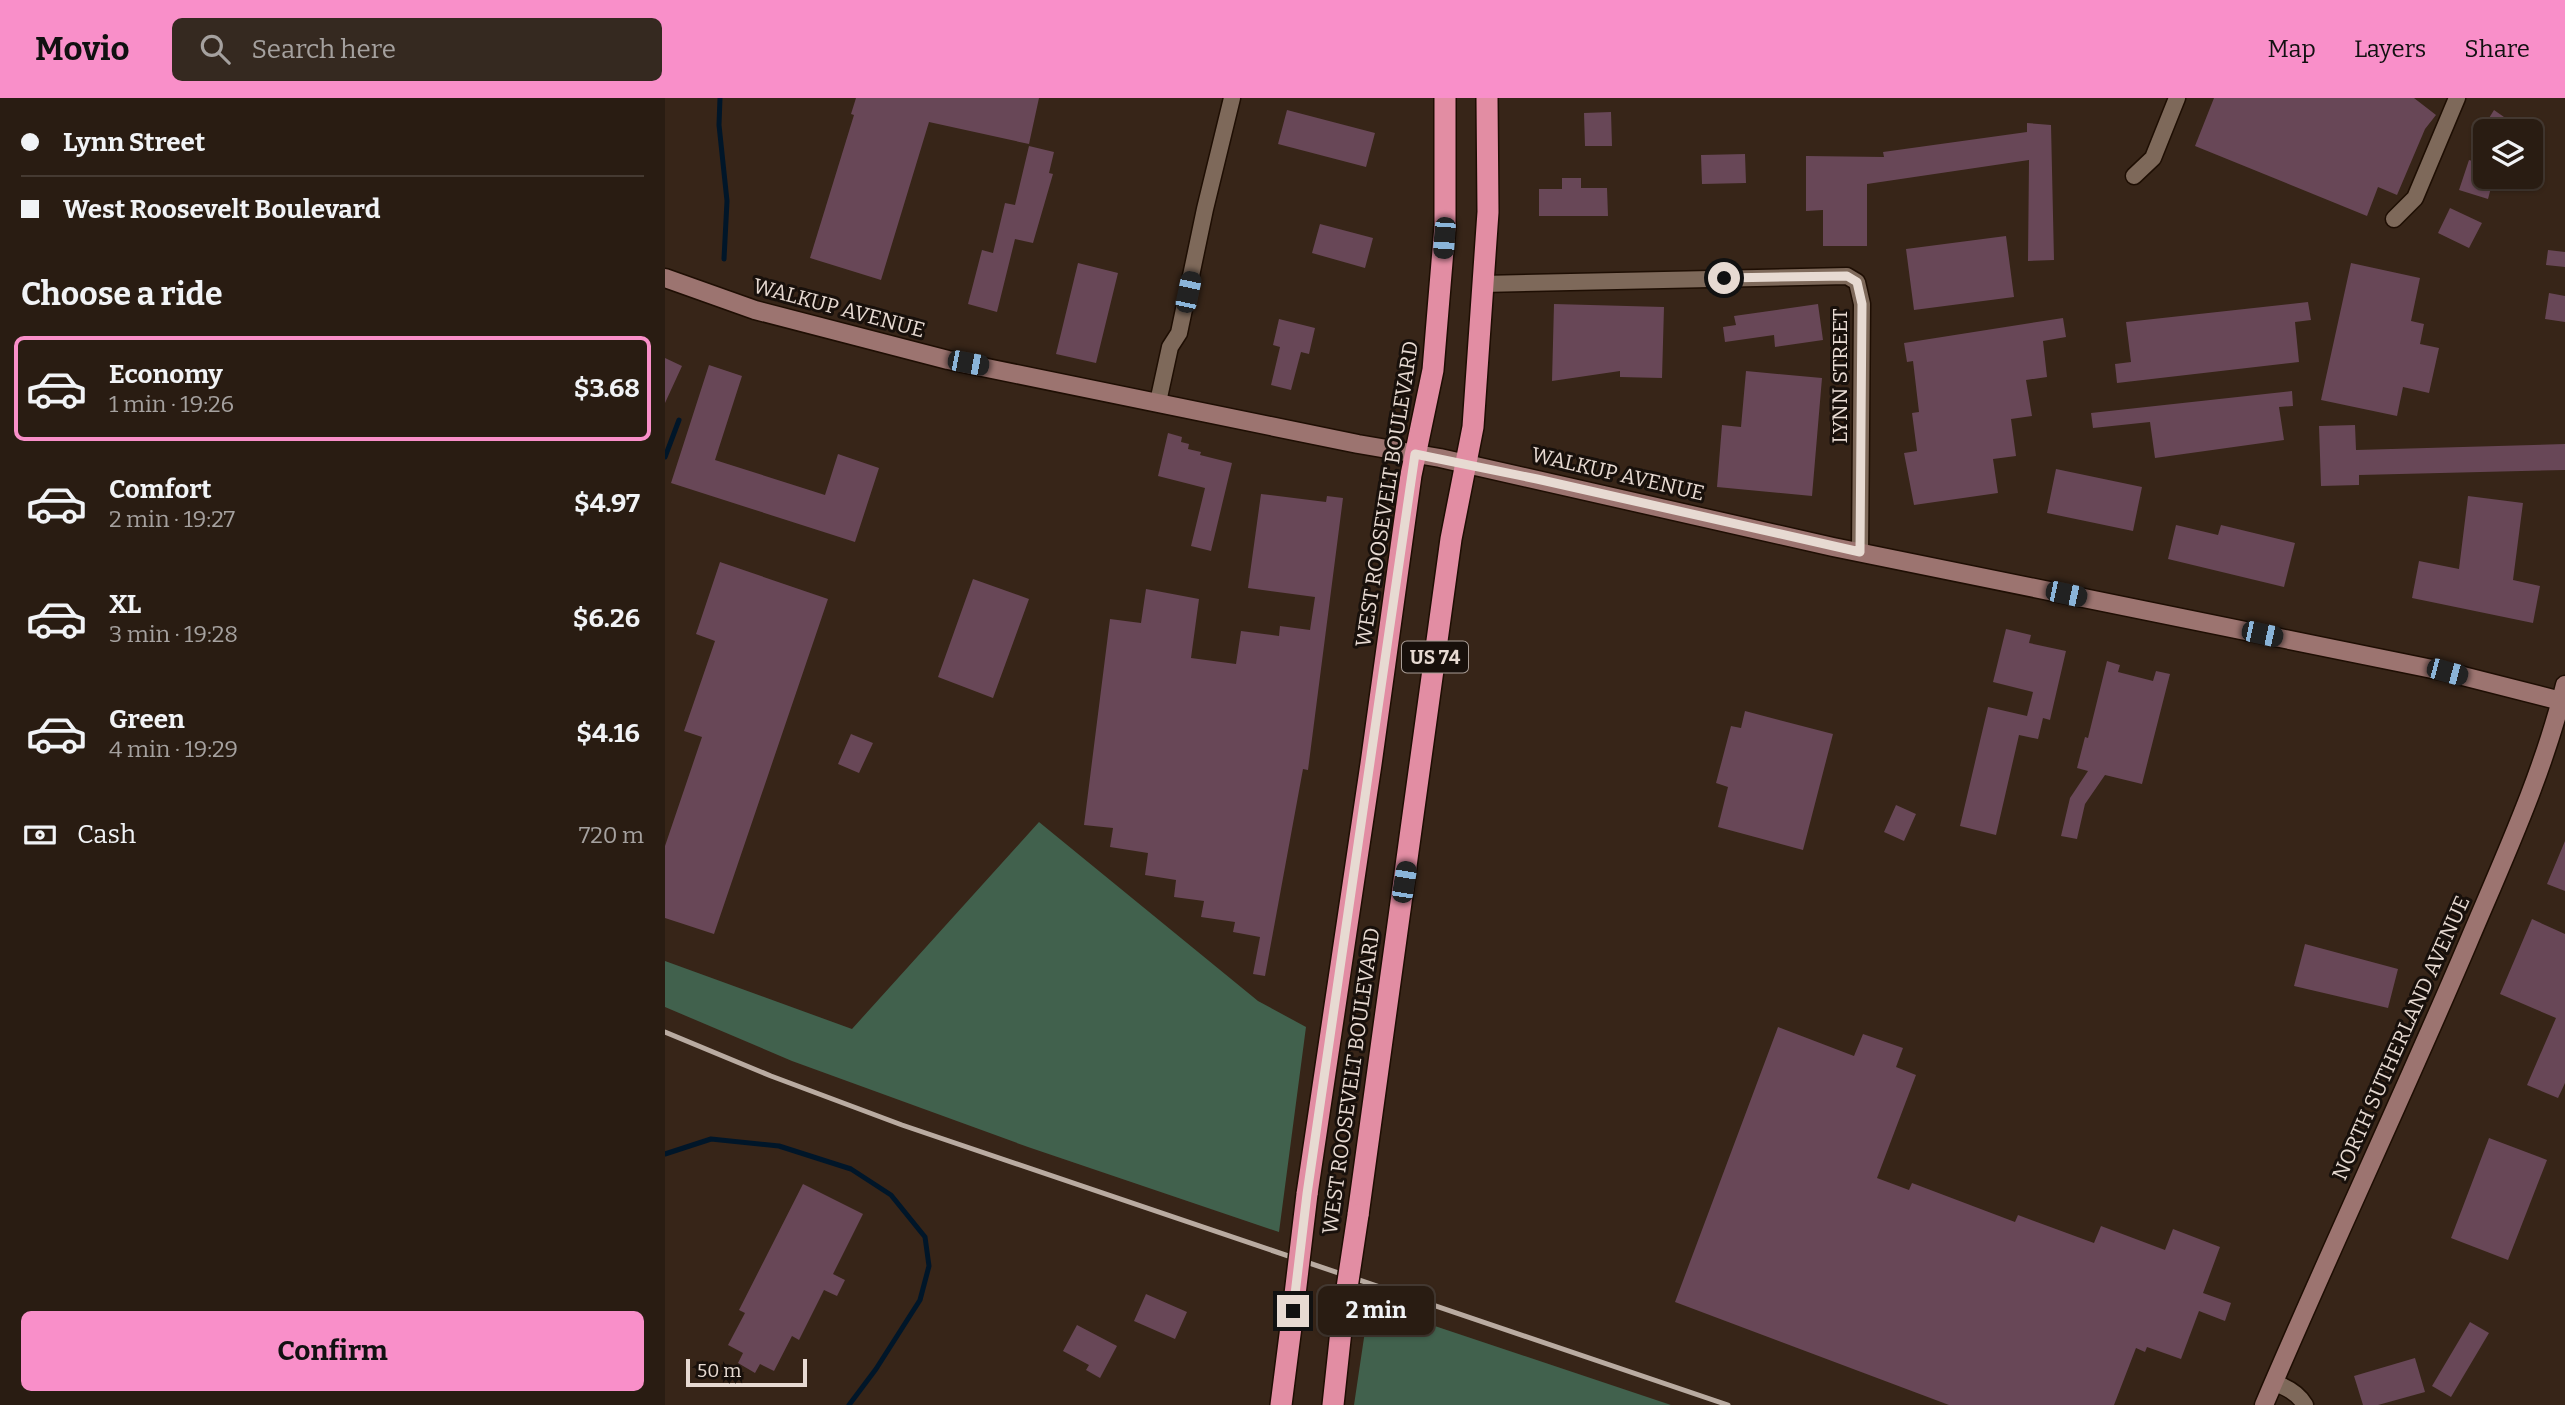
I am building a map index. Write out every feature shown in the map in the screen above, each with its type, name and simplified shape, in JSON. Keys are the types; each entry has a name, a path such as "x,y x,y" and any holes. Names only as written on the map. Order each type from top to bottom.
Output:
{"highway":[{"name":"WEST ROOSEVELT BOULEVARD","path":"1281,1405 1307,1194 1415,454 1433,370 1445,226 1445,98"},
{"name":"WEST ROOSEVELT BOULEVARD","path":"1333,1405 1342,1321 1451,538 1473,426 1488,212 1487,98"}],"street":[{"path":"1159,402 1170,347 1179,333 1232,98"},
{"path":"2134,176 2153,158 2177,98"},
{"path":"2394,219 2416,198 2457,98"},
{"name":"LYNN STREET","path":"1482,284 1847,276 1857,282 1862,304 1860,552"},
{"name":"WALKUP AVENUE","path":"665,278 755,310 943,358 1358,444 1466,463 1860,552 2564,696"},
{"name":"NORTH SUTHERLAND AVENUE","path":"2264,1405 2522,816 2564,696"},
{"path":"2274,1383 2287,1387 2301,1398 2305,1405"}],"green space":[{"path":"1039,822 1258,1001 1306,1027 1279,1232 1028,1147 792,1061 665,1007 665,961 852,1029"},
{"path":"1369,1304 1671,1405 1354,1405"}],"building":[{"path":"856,98 1039,98 1029,144 929,122 881,280 810,258 854,115 851,114"},
{"path":"2214,98 2414,98 2436,115 2425,129 2397,195 2378,187 2367,216 2195,146"},
{"path":"1287,110 1375,133 1366,167 1278,144"},
{"path":"2494,110 2507,119 2488,119"},
{"path":"1611,112 1612,146 1585,146 1584,113"},
{"path":"2027,123 2051,125 2054,260 2028,261 2029,160 1867,184 1867,246 1823,246 1823,210 1806,211 1806,156 1884,157 1883,152 2027,132"},
{"path":"1029,146 1054,152 1049,173 1053,174 1033,243 1015,239 997,312 968,304 982,250 993,253 1005,203 1015,205"},
{"path":"1745,154 1746,183 1702,184 1701,155"},
{"path":"2469,160 2473,161 2473,189 2491,189 2488,199 2459,190"},
{"path":"1562,178 1581,178 1581,188 1607,188 1608,216 1539,216 1539,189 1562,189"},
{"path":"2450,208 2482,223 2469,248 2438,233"},
{"path":"1320,224 1373,238 1365,268 1312,253"},
{"path":"2006,236 2014,297 1914,310 1906,249"},
{"path":"2548,250 2565,252 2565,267 2546,265"},
{"path":"1078,263 1118,273 1096,363 1056,354"},
{"path":"2351,263 2420,278 2411,321 2424,324 2420,344 2439,348 2429,393 2403,387 2397,416 2321,400"},
{"path":"2549,293 2565,296 2565,322 2545,319"},
{"path":"2308,302 2311,320 2295,322 2299,362 2117,383 2115,364 2131,362 2126,322"},
{"path":"1554,304 1664,307 1662,378 1620,377 1620,371 1552,381"},
{"path":"1818,304 1823,340 1775,347 1774,335 1725,342 1723,327 1736,325 1734,316"},
{"path":"2063,318 2066,337 2043,341 2047,377 2026,380 2032,416 2011,419 2016,456 1993,459 1998,493 1914,505 1904,453 1917,451 1912,413 1919,412 1913,361 1907,362 1904,343"},
{"path":"1279,319 1315,328 1309,354 1301,352 1291,390 1271,385 1280,347 1273,345"},
{"path":"665,358 682,366 665,403"},
{"path":"709,365 742,376 715,460 825,495 838,454 879,468 855,542 671,483"},
{"path":"1746,371 1822,378 1812,496 1717,487 1722,425 1741,427"},
{"path":"2292,391 2293,406 2279,407 2284,440 2155,458 2150,422 2093,428 2091,413"},
{"path":"2355,425 2356,450 2565,444 2565,470 2359,475 2359,485 2321,486 2319,426"},
{"path":"1168,433 1182,437 1181,442 1189,444 1188,449 1201,452 1200,455 1232,463 1211,551 1191,546 1205,488 1158,476"},
{"path":"2056,469 2142,487 2133,531 2047,513"},
{"path":"1261,494 1326,502 1327,496 1343,498 1308,770 1303,769 1265,976 1253,974 1260,937 1233,932 1235,922 1201,917 1204,901 1174,897 1176,880 1145,875 1148,853 1110,847 1113,828 1084,825 1110,619 1141,623 1146,589 1199,599 1191,658 1236,664 1241,631 1279,636 1280,626 1310,630 1315,597 1248,588"},
{"path":"2468,496 2523,503 2513,580 2540,586 2533,623 2412,598 2419,561 2459,569"},
{"path":"2176,525 2218,535 2221,525 2295,543 2284,587 2168,559"},
{"path":"720,562 828,599 714,934 665,918 665,846 702,737 684,731 715,641 696,634"},
{"path":"973,579 1029,599 993,698 938,677"},
{"path":"2006,629 2031,635 2029,643 2066,651 2050,720 2043,718 2038,739 2019,735 1996,835 1960,826 1988,707 2027,716 2033,692 1993,682"},
{"path":"2107,661 2120,665 2118,672 2153,681 2156,671 2170,674 2142,784 2105,775 2085,804 2077,839 2061,836 2070,798 2088,771 2077,768 2085,737 2088,738"},
{"path":"1745,711 1833,734 1803,850 1718,827 1728,787 1716,783 1731,726 1741,728"},
{"path":"851,734 873,743 859,773 838,764"},
{"path":"1896,805 1916,814 1904,841 1884,832"},
{"path":"2565,841 2565,891 2547,884"},
{"path":"2532,919 2565,934 2565,1083 2558,1098 2527,1085 2556,1018 2500,994"},
{"path":"2305,944 2398,969 2388,1008 2294,986"},
{"path":"1778,1027 1854,1056 1863,1034 1903,1048 1896,1067 1916,1075 1877,1178 1909,1190 1912,1183 2015,1222 2018,1215 2094,1243 2101,1226 2165,1250 2173,1229 2220,1247 2203,1293 2231,1303 2225,1321 2199,1311 2181,1359 2147,1347 2145,1352 2136,1348 2114,1405 1949,1405 1675,1302"},
{"path":"2489,1138 2547,1160 2508,1260 2451,1238"},
{"path":"803,1184 863,1214 833,1274 845,1280 837,1296 824,1290 799,1340 792,1336 774,1371 760,1364 755,1373 738,1363 743,1353 728,1345 745,1313 739,1310"},
{"path":"1146,1294 1187,1312 1175,1339 1134,1321"},
{"path":"2470,1322 2489,1333 2451,1397 2432,1386"},
{"path":"1077,1325 1117,1346 1100,1378 1086,1370 1089,1365 1063,1351"},
{"path":"2415,1358 2425,1392 2378,1405 2363,1405 2354,1376"}],"waterway":[{"path":"720,98 719,125 727,201 724,259"},
{"path":"665,457 679,420"},
{"path":"665,1154 711,1139 779,1146 851,1169 891,1195 925,1237 929,1266 920,1300 876,1369 849,1405"}],"railway":[{"path":"665,1032 771,1076 902,1125 1728,1405"}],"route":[{"path":"1293,1311 1307,1194 1415,454 1860,552 1862,304 1857,282 1847,276 1724,278"}]}
